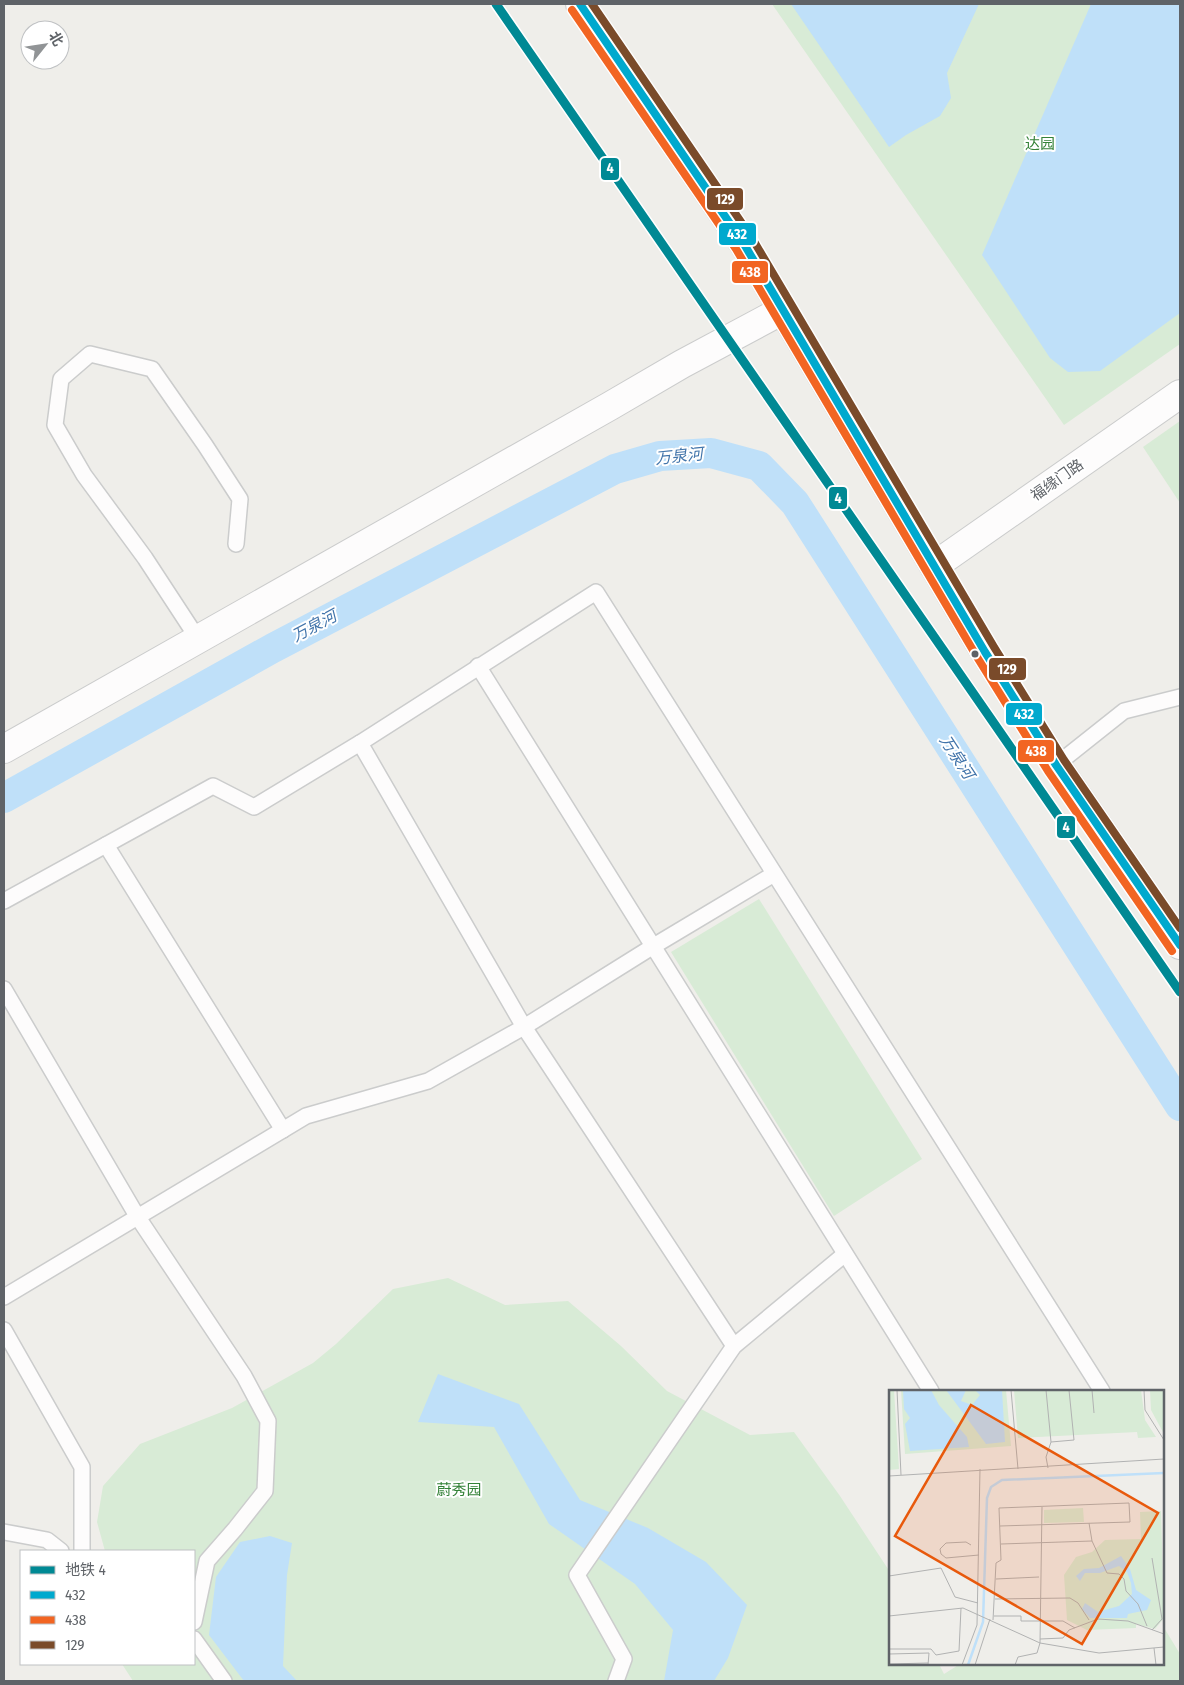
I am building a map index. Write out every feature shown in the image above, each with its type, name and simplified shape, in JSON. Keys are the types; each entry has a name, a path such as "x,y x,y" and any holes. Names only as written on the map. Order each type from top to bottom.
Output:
{"street":[{"path":"580,4 744,244 985,652 1056,764 1180,945"},
{"path":"4,749 682,364 783,310"},
{"name":"福缘门路","path":"934,566 1180,394"}],"lane":[{"path":"198,639 145,558 84,474 55,425 61,379 90,354 152,369 240,499 236,544"},
{"path":"4,902 213,786 254,808 360,743 596,592 1101,1390"},
{"path":"478,666 930,1390"},
{"path":"1056,764 1124,711 1180,697"},
{"path":"360,743 524,1027 734,1346"},
{"path":"106,845 283,1130"},
{"path":"4,1297 136,1216 306,1116 428,1080 524,1027 774,874"},
{"path":"4,989 136,1216 244,1376 268,1421 265,1491 207,1561 195,1617"},
{"path":"616,1681 624,1658 577,1575 734,1346 845,1254"},
{"path":"4,1330 82,1467 82,1550"},
{"path":"4,1532 47,1540 60,1550"},
{"path":"195,1640 224,1681"}],"green space":[{"name":"达园","path":"772,4 1180,4 1180,344 1064,425"},
{"path":"1180,421 1180,503 1143,447"},
{"path":"759,899 922,1159 834,1216 671,952"},
{"name":"蔚秀园","path":"448,1278 505,1305 568,1301 621,1346 667,1391 750,1435 794,1432 840,1496 889,1570 889,1665 940,1665 944,1674 958,1665 1164,1665 1164,1628 1180,1654 1180,1681 133,1681 123,1665 195,1665 195,1550 105,1550 97,1522 103,1486 140,1444 232,1408 313,1363 336,1344 393,1289"}],"water":[{"path":"791,4 979,4 947,73 951,98 940,116 889,147"},
{"path":"1091,4 1180,4 1180,313 1100,371 1068,372 1050,358 982,255"},
{"path":"438,1374 519,1404 580,1500 648,1528 706,1562 747,1605 728,1658 714,1681 664,1681 673,1630 635,1584 549,1524 494,1427 418,1422"},
{"path":"270,1536 292,1543 287,1575 283,1666 297,1681 244,1681 209,1635 216,1577 240,1542"}],"waterway":[{"name":"万泉河","path":"4,798 273,648 615,469 660,456 711,453 759,466 795,503 1180,1106"}],"metro line":[{"name":"4","path":"496,4 1180,992"}],"transit line":[{"name":"432","path":"580,4 744,244 985,652 1056,765 1180,945"},
{"name":"129","path":"592,4 752,238 994,647 1064,760 1180,928"},
{"name":"438","path":"572,10 736,249 977,657 1048,771 1172,951"}]}
